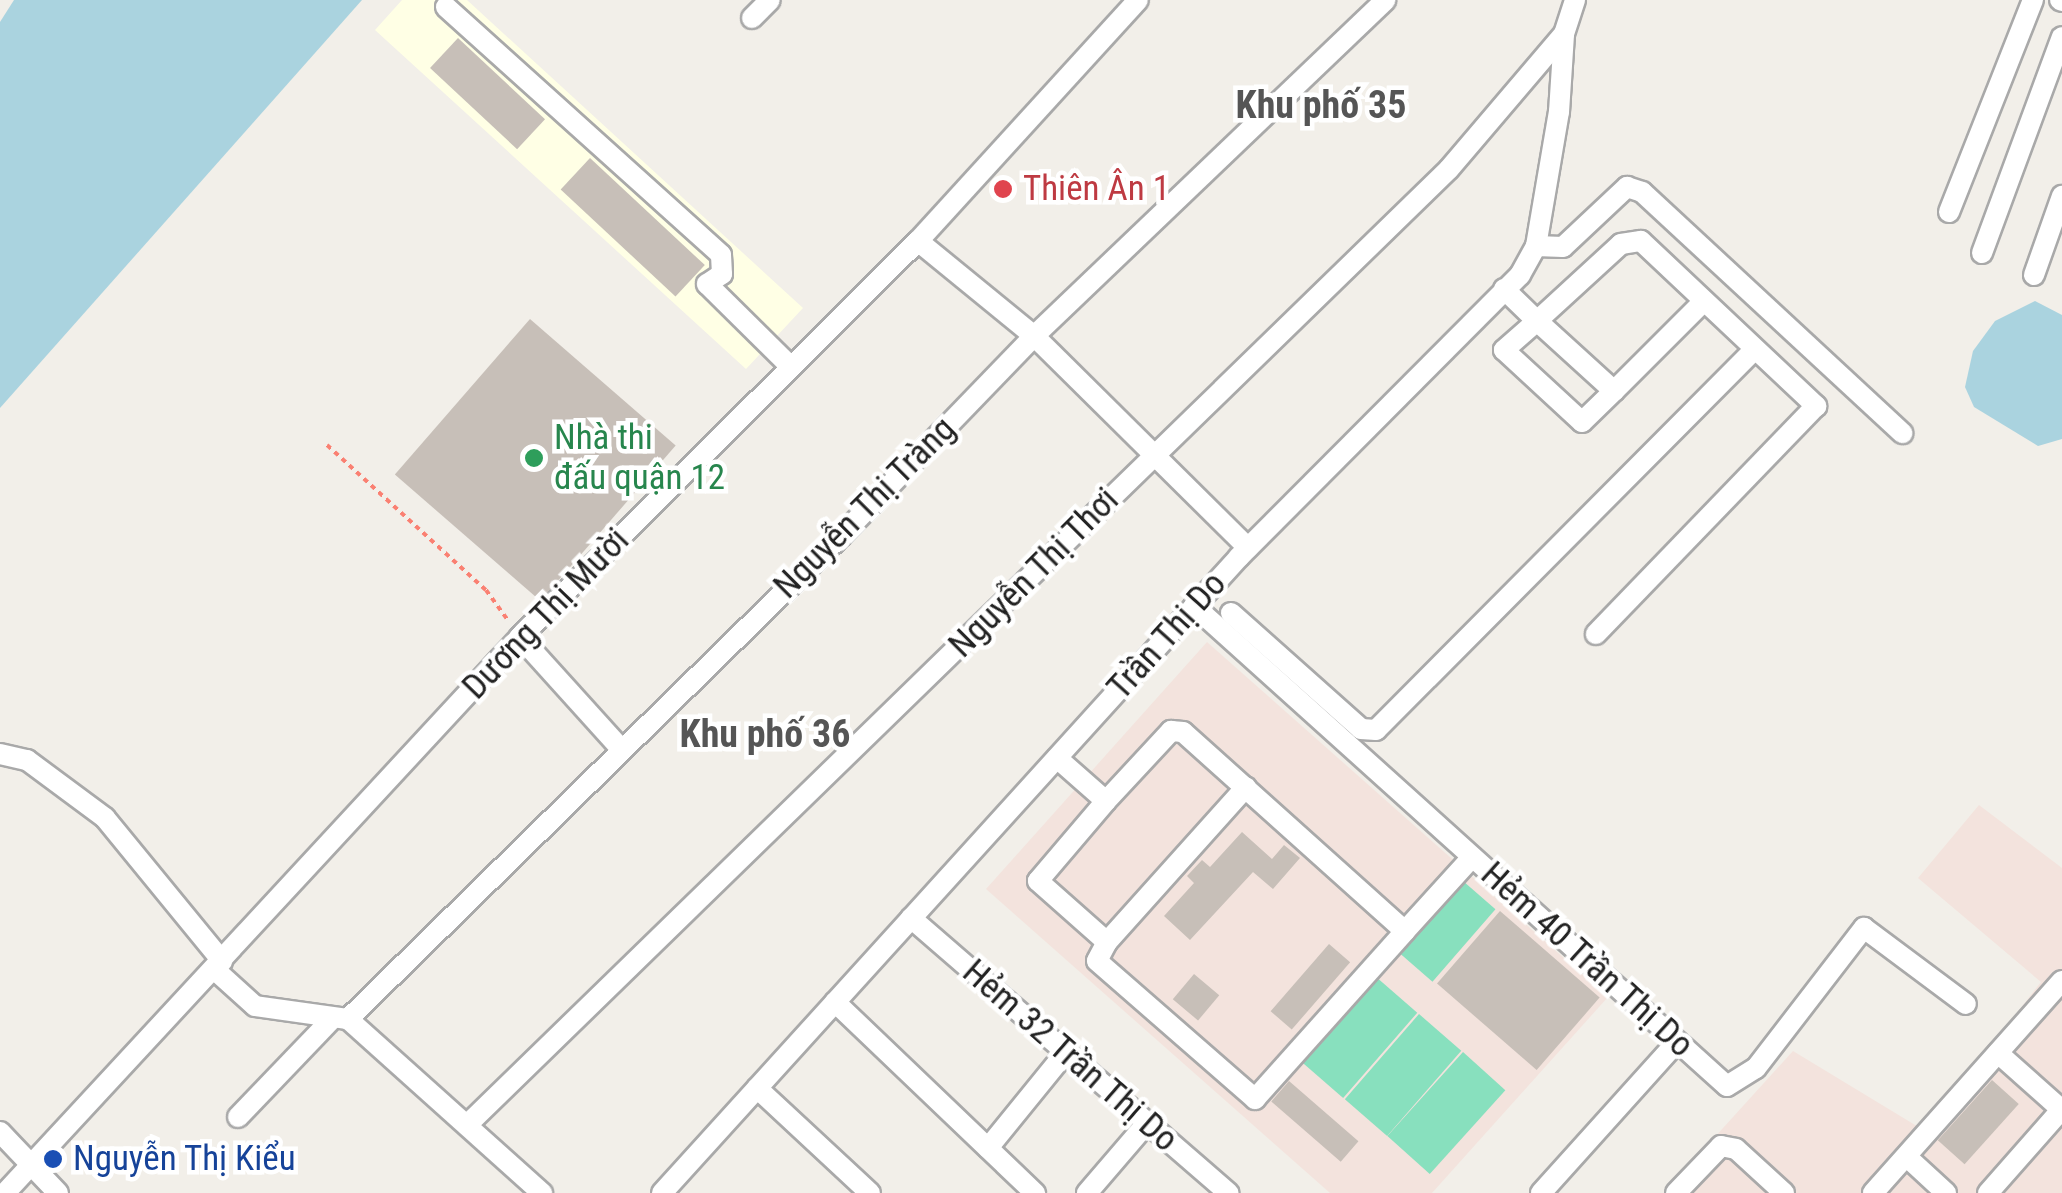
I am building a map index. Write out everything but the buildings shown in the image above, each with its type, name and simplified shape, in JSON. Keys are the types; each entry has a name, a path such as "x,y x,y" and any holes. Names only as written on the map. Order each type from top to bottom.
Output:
{"street":[{"path":"752,18 770,0"},
{"name":"Dương Thị Mười","path":"5,1193 520,637 789,365 918,241 1138,0"},
{"name":"Nguyễn Thị Tràng","path":"238,1117 622,750 1034,336 1385,0"},
{"name":"Nguyễn Thị Thơi","path":"466,1126 1448,169 1564,34 1575,0"},
{"path":"1949,212 2033,0"},
{"path":"446,7 720,256 722,274 707,284 789,365"},
{"name":"Trần Thị Do","path":"662,1193 1248,548 1504,289 1536,246 1560,112 1564,34"},
{"path":"1982,252 2062,37"},
{"path":"1536,246 1563,247 1627,187 1642,192 1902,433"},
{"path":"2034,275 2062,196"},
{"path":"1704,301 1582,422 1504,350 1630,240 1641,242 1755,348 1816,406"},
{"path":"918,241 1034,336 1248,548"},
{"path":"1504,289 1614,391"},
{"path":"1231,613 1360,729 1376,730 1755,348"},
{"path":"1596,634 1844,379"},
{"name":"Hẻm 40 Trần Thị Do","path":"1194,606 1727,1086 1756,1068 1866,927 1966,1004"},
{"path":"520,637 622,750"},
{"path":"1107,942 1038,881 1171,731 1183,732 1405,931"},
{"path":"0,754 27,760 105,818 218,965 255,1006 340,1018 542,1193"},
{"path":"1057,758 1106,801"},
{"path":"1246,788 1107,942 1098,961 1255,1099 1472,857"},
{"name":"Hẻm 32 Trần Thị Do","path":"912,918 1230,1193"},
{"path":"1873,1193 2059,990"},
{"path":"835,1002 1035,1193"},
{"path":"1542,1193 1676,1043"},
{"path":"988,1148 1066,1052"},
{"path":"1988,1193 2062,1110 1998,1053"},
{"path":"757,1088 870,1193"},
{"path":"1087,1193 1147,1123"},
{"path":"0,1132 58,1193"},
{"path":"1676,1193 1721,1146 1736,1148 1784,1193"},
{"path":"1907,1157 1946,1193"}],"path":[{"path":"326,445 486,590 520,637"}],"shaded area":[{"path":"402,0 467,0 803,308 746,369 375,30"},
{"path":"1207,642 1608,997 1432,1193 1330,1193 986,889"},
{"path":"1979,805 2062,868 2062,1193 1664,1193 1793,1051 1925,1131 2041,982 1918,878"}],"green space":[{"path":"1463,881 1495,909 1432,982 1400,953"},
{"path":"1375,976 1417,1013 1343,1098 1301,1061"},
{"path":"1419,1014 1461,1051 1387,1136 1345,1099"},
{"path":"1463,1052 1505,1090 1430,1174 1387,1136"}],"water":[{"path":"14,0 362,0 0,408 0,22"},
{"path":"2035,301 2062,315 2062,439 2038,446 1974,407 1965,387 1973,351 1995,321"}],"place":[{"name":"Thiên Ân 1","path":"1003,189"},
{"name":"Nhà thi đấu quận 12","path":"534,458"},
{"name":"Nguyễn Thị Kiểu","path":"53,1159"}],"district":[{"name":"Khu phố 35","path":"1321,106"},
{"name":"Khu phố 36","path":"765,735"}]}
